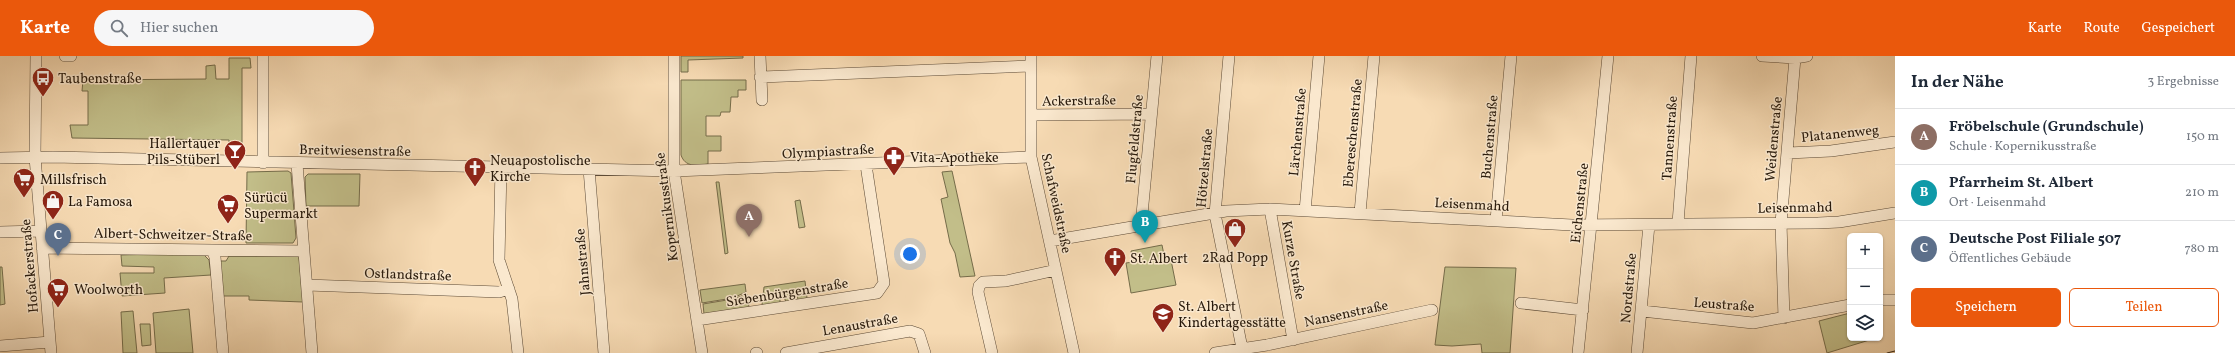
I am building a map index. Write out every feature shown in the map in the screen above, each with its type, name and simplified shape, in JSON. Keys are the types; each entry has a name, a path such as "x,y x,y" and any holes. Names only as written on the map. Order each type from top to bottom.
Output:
{"street":[{"name":"Hofackerstraße","path":"36,56 35,157 50,347"},
{"path":"65,56 70,56"},
{"path":"263,56 263,163"},
{"name":"Kopernikusstraße","path":"674,56 674,172 702,353"},
{"path":"760,56 762,100"},
{"name":"Flugfeldstraße","path":"1141,225 1157,56"},
{"name":"Hötzelstraße","path":"1229,56 1215,214 1242,351"},
{"name":"Lärchenstraße","path":"1304,211 1319,56"},
{"name":"Ebereschenstraße","path":"1360,214 1374,56"},
{"name":"Buchenstraße","path":"1496,220 1511,56"},
{"name":"Eichenstraße","path":"1578,353 1608,56"},
{"name":"Tannenstraße","path":"1678,223 1691,56"},
{"path":"1762,56 1795,58 1807,56"},
{"name":"Weidenstraße","path":"1784,318 1782,223 1795,58"},
{"path":"760,77 1031,61"},
{"name":"Schafweidstraße","path":"1031,61 1031,157 1074,353"},
{"name":"Ackerstraße","path":"1031,115 1151,114"},
{"name":"Platanenweg","path":"1788,153 1831,151 1895,142"},
{"name":"Breitwiesenstraße","path":"0,158 35,157 674,172"},
{"name":"Olympiastraße","path":"674,172 1031,157"},
{"path":"297,164 312,353"},
{"name":"Siebenbürgenstraße","path":"697,320 877,293 884,283 866,165"},
{"path":"501,167 499,260 512,299 518,353"},
{"name":"Jahnstraße","path":"589,169 604,353"},
{"name":"Leisenmahd","path":"1050,241 1226,211 1270,209 1592,225 1839,222 1895,213"},
{"name":"Kurze Straße","path":"1270,209 1293,340"},
{"name":"Nordstraße","path":"1637,353 1649,225"},
{"path":"0,232 40,230"},
{"name":"Albert-Schweitzer-Straße","path":"42,248 304,251"},
{"path":"212,250 215,257 223,353"},
{"path":"992,353 978,292 979,286 988,282 1006,281 1056,270"},
{"name":"Ostlandstraße","path":"307,285 500,292 509,289"},
{"path":"1883,300 1895,300"},
{"path":"1521,304 1583,310"},
{"name":"Leustraße","path":"1642,311 1752,323 1847,305"},
{"name":"Nansenstraße","path":"1215,353 1242,351 1432,310"},
{"name":"Lenaustraße","path":"786,353 817,350 910,331 920,334 925,353"},
{"path":"0,346 50,347"}],"shaded area":[{"path":"681,56 743,56 743,58 688,60 688,72 681,72"},
{"path":"229,58 250,58 251,68 242,68 242,147 229,146 229,140 72,138 70,125 88,125 88,91 82,91 83,80 206,79 206,66 215,65 216,79 229,79"},
{"path":"681,80 746,80 746,90 738,90 738,97 731,97 730,112 721,112 720,116 706,116 706,136 721,136 721,151 708,151 708,164 688,164 681,155"},
{"path":"288,171 291,173 296,238 293,243 246,243 247,172"},
{"path":"952,171 975,276 960,277 955,253 950,243 941,199 948,197 942,172"},
{"path":"308,174 360,174 359,206 306,206 305,177"},
{"path":"716,182 719,182 728,253 725,254"},
{"path":"800,200 805,227 799,228 795,201"},
{"path":"1162,245 1165,260 1171,260 1176,285 1131,293 1126,263 1133,262 1131,251"},
{"path":"121,255 204,255 209,260 211,275 164,278 165,293 122,296 120,273 154,273 154,267 122,266"},
{"path":"229,256 299,256 303,302 249,300 249,296 223,296 220,261 226,261"},
{"path":"0,267 2,267 5,304 0,305"},
{"path":"1445,267 1516,268 1510,353 1482,353 1481,344 1452,346 1435,345"},
{"path":"805,281 807,298 798,300 797,294 793,295 793,301 786,302 784,297 780,297 780,303 762,305 764,287"},
{"path":"745,284 746,292 733,298 702,303 700,290"},
{"path":"747,294 749,307 704,314 703,304 733,299"},
{"path":"189,309 193,353 156,353 153,313"},
{"path":"133,311 137,353 123,353 121,312"},
{"path":"1847,314 1847,341 1866,341 1827,353 1819,321"},
{"path":"140,324 150,324 151,345 142,346"}],"tram line":[{"path":"1887,353 1895,351"}],"place":[{"name":"Taubenstraße","path":"43,98"},
{"name":"Hallertauer Pils-Stüberl","path":"235,170"},
{"name":"Vita-Apotheke","path":"894,176"},
{"name":"Neuapostolische Kirche","path":"475,188"},
{"name":"Millsfrisch","path":"24,198"},
{"name":"La Famosa","path":"53,220"},
{"name":"Sürücü Supermarkt","path":"228,224"},
{"name":"Fröbelschule (Grundschule)","path":"749,237"},
{"name":"Pfarrheim St. Albert","path":"1145,243"},
{"name":"2Rad Popp","path":"1235,248"},
{"name":"Deutsche Post Filiale 507","path":"58,256"},
{"name":"St. Albert","path":"1115,278"},
{"name":"Woolworth","path":"58,308"},
{"name":"St. Albert Kindertagesstätte","path":"1163,334"}]}
